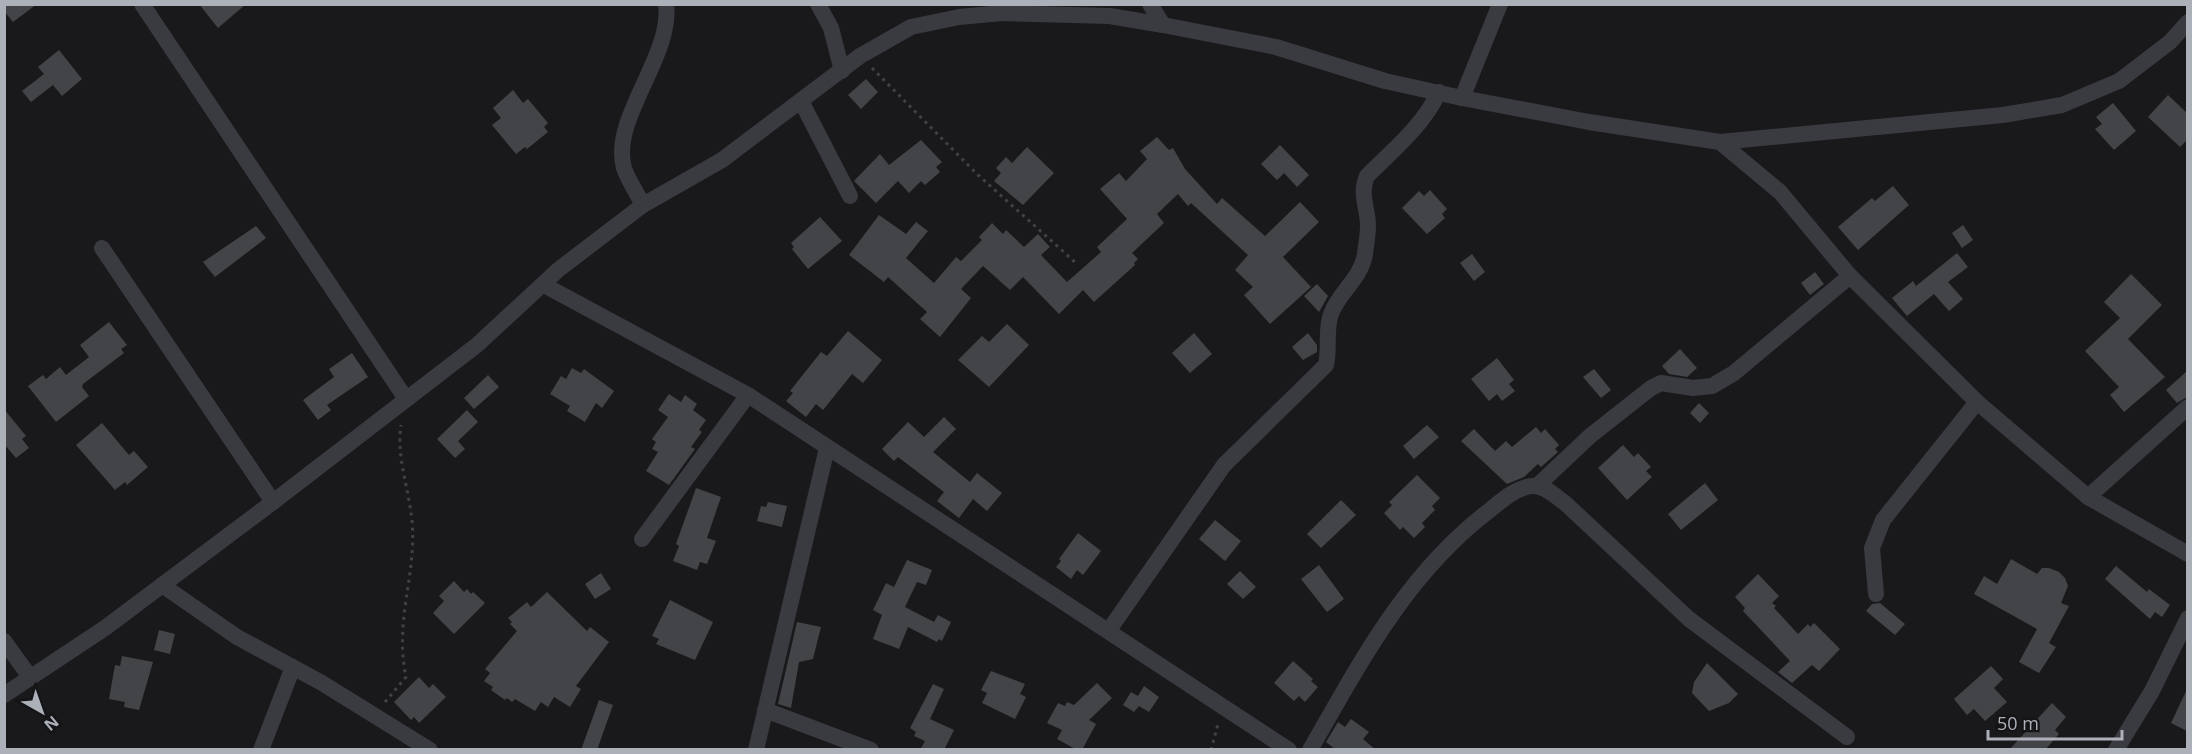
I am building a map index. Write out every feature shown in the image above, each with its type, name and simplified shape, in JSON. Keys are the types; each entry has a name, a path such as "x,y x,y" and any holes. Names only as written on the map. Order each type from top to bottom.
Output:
{"street":[{"path":"142,4 406,399"},
{"path":"643,205 624,169 622,152 627,128 666,25 666,4"},
{"path":"818,4 831,28 842,71"},
{"path":"1150,4 1163,25"},
{"path":"1462,98 1500,4"},
{"path":"4,695 162,585 273,502 477,345 558,270 643,205 722,160 860,56 911,27 959,17 1064,13 1110,16 1276,47 1385,81 1462,98 1589,122 1720,142 2003,115 2062,105 2119,81 2170,42 2187,22"},
{"path":"1109,630 1224,465 1326,365 1330,350 1328,322 1332,311 1352,285 1365,257 1368,225 1363,186 1367,176 1416,129 1430,110 1439,92"},
{"path":"801,101 850,196"},
{"path":"1720,142 1780,192 1850,276 1977,402 2088,497 2187,554"},
{"path":"102,248 273,502"},
{"path":"1536,486 1590,436 1651,388 1661,383 1693,388 1712,386 1734,373 1850,276"},
{"path":"544,285 748,394 1289,750"},
{"path":"642,539 748,394"},
{"path":"1876,594 1872,548 1883,520 1977,402"},
{"path":"2088,497 2187,406"},
{"path":"756,750 827,448"},
{"path":"1310,750 1377,632 1407,592 1452,540 1505,498 1524,488 1536,486 1548,490 1565,503 1689,619 1847,736"},
{"path":"162,585 237,637 375,715 408,743 430,750"},
{"path":"2116,750 2152,691 2187,618"},
{"path":"4,641 30,677"},
{"path":"261,750 293,667"},
{"path":"765,710 871,750"}],"path":[{"path":"860,56 977,174 1076,263"},
{"path":"375,715 406,677 401,630 411,556 412,520 399,438 406,399"},
{"path":"1211,750 1222,707"}],"building":[{"path":"4,4 37,4 13,22 4,11"},
{"path":"199,4 246,4 218,28"},
{"path":"59,50 82,79 62,96 53,85 31,102 22,91 44,74 38,67"},
{"path":"866,79 878,92 861,109 848,95"},
{"path":"513,90 523,103 528,99 548,123 544,127 548,132 527,149 525,147 516,154 492,125 501,118 493,108"},
{"path":"2168,95 2187,113 2187,140 2180,147 2148,117"},
{"path":"2113,103 2136,131 2114,150 2095,129 2102,124 2096,117"},
{"path":"1157,137 1169,150 1173,148 1185,169 1217,204 1222,198 1265,236 1300,202 1319,222 1283,257 1311,287 1270,324 1244,295 1253,287 1235,270 1248,255 1191,203 1188,206 1178,194 1157,214 1164,223 1132,253 1138,259 1135,265 1094,302 1083,290 1059,314 1023,277 1010,290 983,266 961,289 971,298 940,337 920,319 927,312 888,277 884,282 849,255 879,215 906,234 916,222 928,231 906,258 934,283 956,257 961,261 982,240 979,237 992,223 1003,234 1006,230 1024,247 1038,234 1050,247 1041,255 1067,282 1101,252 1097,247 1127,219 1100,189 1119,173 1126,181 1147,159 1140,151"},
{"path":"921,140 942,162 936,167 940,172 925,185 921,181 909,193 898,181 876,203 854,181 880,154 889,165"},
{"path":"1280,145 1309,175 1297,187 1284,173 1277,180 1261,164"},
{"path":"1027,147 1054,173 1023,205 994,181 1001,173 996,168 1006,157 1012,163"},
{"path":"1893,186 1909,205 1858,250 1838,227 1872,198 1875,201"},
{"path":"1430,190 1447,209 1442,214 1445,218 1427,234 1402,208 1419,191 1424,196"},
{"path":"820,217 842,241 808,269 792,249 794,247 791,243"},
{"path":"1963,225 1973,240 1962,248 1952,233"},
{"path":"256,226 266,238 215,277 203,262"},
{"path":"1957,253 1968,267 1948,282 1963,299 1949,311 1934,294 1907,316 1892,298 1913,281 1916,286"},
{"path":"1472,254 1485,272 1474,281 1460,263"},
{"path":"1815,272 1824,284 1810,295 1801,283"},
{"path":"2131,274 2162,305 2128,339 2165,377 2124,412 2110,395 2119,387 2085,351 2120,318 2104,302"},
{"path":"1317,284 1328,296 1319,312 1304,296"},
{"path":"109,322 127,345 121,349 124,353 83,384 82,387 89,396 56,422 28,386 43,375 46,379 60,367 66,375 89,357 80,345"},
{"path":"1007,324 1029,345 989,387 958,360 982,336 989,342"},
{"path":"848,331 882,360 863,383 852,374 823,410 816,404 806,417 786,401 793,393 790,391 821,352 827,356"},
{"path":"1194,333 1212,354 1190,373 1172,353"},
{"path":"1308,333 1317,345 1317,352 1303,360 1292,347"},
{"path":"1680,349 1697,368 1687,377 1669,374 1662,366"},
{"path":"352,353 368,377 327,405 331,410 318,420 303,400 334,377 329,369"},
{"path":"1497,358 1514,380 1509,384 1515,391 1502,401 1497,394 1489,401 1471,379"},
{"path":"572,368 581,373 584,369 614,391 602,408 596,403 585,422 567,411 570,406 550,394 561,376 566,379"},
{"path":"1594,369 1611,390 1601,398 1583,377"},
{"path":"2187,371 2187,397 2177,403 2166,390"},
{"path":"488,375 499,387 474,409 464,398"},
{"path":"669,394 681,402 685,395 697,404 693,410 706,420 699,430 702,432 691,447 695,449 669,485 646,471 658,452 652,449 656,442 652,439 668,417 658,410"},
{"path":"1699,403 1709,413 1700,423 1690,413"},
{"path":"4,409 26,436 22,439 29,448 16,458 4,444"},
{"path":"467,410 478,422 458,441 465,449 455,458 437,439"},
{"path":"944,417 956,429 933,452 970,482 977,473 1002,493 987,511 973,499 959,518 937,501 944,492 898,457 894,461 882,449 908,422 924,437"},
{"path":"102,423 129,455 134,451 148,467 127,485 125,482 115,490 76,445"},
{"path":"1427,425 1439,437 1414,459 1403,446"},
{"path":"1536,427 1541,433 1545,429 1559,445 1555,449 1558,452 1541,467 1538,464 1524,477 1507,484 1461,441 1474,429 1495,451 1506,441 1512,447"},
{"path":"1623,445 1634,457 1638,453 1651,467 1646,471 1652,477 1627,500 1598,468"},
{"path":"1417,475 1440,498 1432,506 1435,510 1422,523 1425,527 1414,538 1403,527 1400,530 1384,513 1392,505 1389,502"},
{"path":"1705,483 1718,500 1681,530 1668,514"},
{"path":"696,488 721,497 707,538 716,541 707,564 700,562 697,570 673,561 679,546 676,544"},
{"path":"1341,500 1356,515 1321,548 1307,534"},
{"path":"768,502 787,506 782,527 757,521 761,506 766,507"},
{"path":"1215,520 1241,541 1225,561 1199,539"},
{"path":"1078,533 1101,551 1083,575 1077,570 1071,579 1056,567 1061,561 1059,559"},
{"path":"2011,559 2037,574 2042,568 2059,572 2065,578 2068,586 2061,603 2069,606 2049,643 2056,647 2039,673 2019,662 2037,629 1974,594 1984,576 1997,584"},
{"path":"907,560 932,570 926,585 917,582 905,607 934,622 938,615 951,622 942,641 939,639 937,642 908,627 899,649 873,639 882,615 873,610 886,583 894,587"},
{"path":"1319,565 1344,599 1327,612 1301,579"},
{"path":"2116,566 2147,592 2149,589 2170,605 2162,617 2155,612 2150,619 2105,579"},
{"path":"1240,571 1256,587 1243,599 1227,584"},
{"path":"601,573 611,589 595,599 585,584"},
{"path":"1758,574 1779,596 1772,603 1776,606 1774,608 1798,634 1808,624 1810,627 1814,623 1840,649 1819,671 1812,665 1792,683 1778,672 1790,661 1743,611 1745,608 1735,597"},
{"path":"454,581 464,592 467,589 471,594 473,592 485,603 454,634 433,613 444,601 439,596"},
{"path":"547,592 587,631 590,627 609,642 576,686 581,689 570,707 554,697 548,707 541,702 535,711 515,699 512,702 507,698 505,700 491,690 493,687 484,681 490,673 485,669 517,631 508,618 527,602 531,607"},
{"path":"670,600 713,622 695,660 656,644 659,639 652,636"},
{"path":"1880,603 1905,624 1895,635 1866,611 1872,604"},
{"path":"797,622 821,627 813,659 799,662 791,708 778,704"},
{"path":"159,630 175,634 170,654 154,650"},
{"path":"122,656 153,662 139,710 124,707 125,702 109,699 115,665 120,666"},
{"path":"1293,661 1313,679 1311,681 1318,687 1305,702 1299,696 1294,701 1274,683"},
{"path":"1707,663 1738,694 1729,703 1709,711 1692,693 1694,682"},
{"path":"1991,666 2003,679 1994,688 2007,702 1985,721 1974,709 1967,715 1954,699"},
{"path":"991,671 1025,684 1020,694 1026,697 1015,719 982,703 987,693 981,690"},
{"path":"419,677 429,688 433,684 446,697 419,723 414,717 411,720 394,702"},
{"path":"1097,683 1112,698 1089,720 1096,724 1082,750 1077,750 1057,739 1062,730 1047,723 1058,703 1065,706 1067,702 1074,705"},
{"path":"933,684 944,689 930,719 954,730 944,750 920,750 925,741 914,736 916,732 910,728"},
{"path":"1144,686 1159,697 1149,712 1139,706 1134,712 1123,705 1131,692 1138,696"},
{"path":"2187,689 2187,731 2171,723"},
{"path":"599,700 613,705 597,750 581,750"},
{"path":"2052,703 2066,717 2055,730 2059,734 2045,750 2009,750"},
{"path":"1351,719 1369,732 1363,739 1376,750 1336,750 1326,742 1338,722 1345,727"}]}
